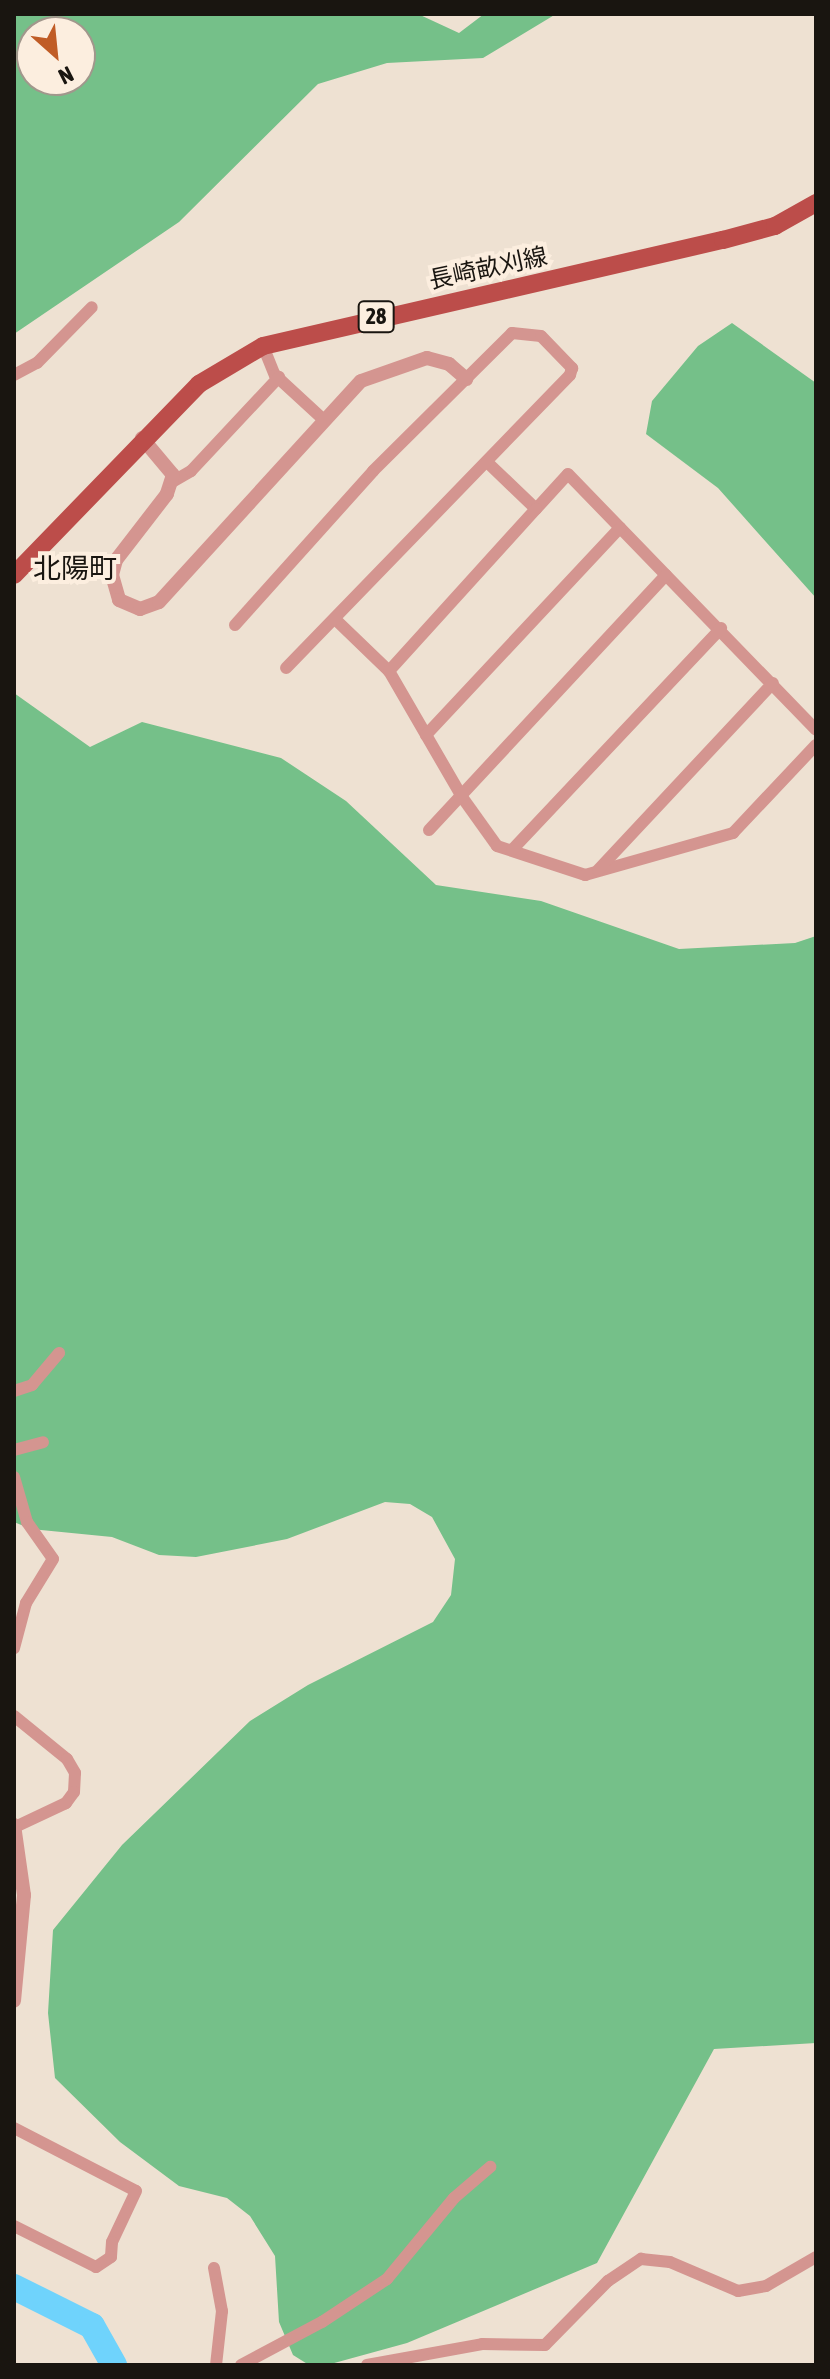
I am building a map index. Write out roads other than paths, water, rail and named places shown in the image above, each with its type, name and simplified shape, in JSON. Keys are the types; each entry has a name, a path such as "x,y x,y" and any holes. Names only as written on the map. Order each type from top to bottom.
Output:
{"main road":[{"name":"長崎畝刈線","path":"14,575 142,438 199,384 263,346 723,240 775,226 816,203"}],"street":[{"path":"14,375 37,363 92,307"},
{"path":"235,625 373,471 512,333 541,336 572,368 488,463 286,668"},
{"path":"263,346 279,377 324,420"},
{"path":"279,377 191,471 172,482 116,560 113,590 128,605 140,609 159,602 361,381 427,358 449,364 466,379"},
{"path":"142,438 169,469 172,482"},
{"path":"488,463 536,509"},
{"path":"389,671 568,474 721,628 816,730"},
{"path":"426,735 620,528"},
{"path":"429,830 666,575"},
{"path":"336,620 389,671 462,797 497,846 585,875 733,833 816,745"},
{"path":"512,850 721,628"},
{"path":"596,872 773,683"},
{"path":"14,1391 32,1385 59,1353"},
{"path":"14,1450 43,1442"},
{"path":"14,1477 20,1518 53,1564 26,1603 14,1648"},
{"path":"14,1716 67,1759 75,1773 74,1792 59,1810 15,1826 24,1895 14,2001"},
{"path":"14,2128 136,2191 112,2242 111,2257 96,2267 14,2226"},
{"path":"241,2365 311,2328 387,2279 454,2198 490,2167"},
{"path":"367,2365 482,2344 545,2345 608,2281 641,2259 670,2262 738,2291 766,2286 816,2257"},
{"path":"214,2268 222,2311 216,2365"}],"waterway":[{"path":"14,2287 92,2326 114,2365"}],"district":[{"name":"北陽町","path":"75,568"}]}
